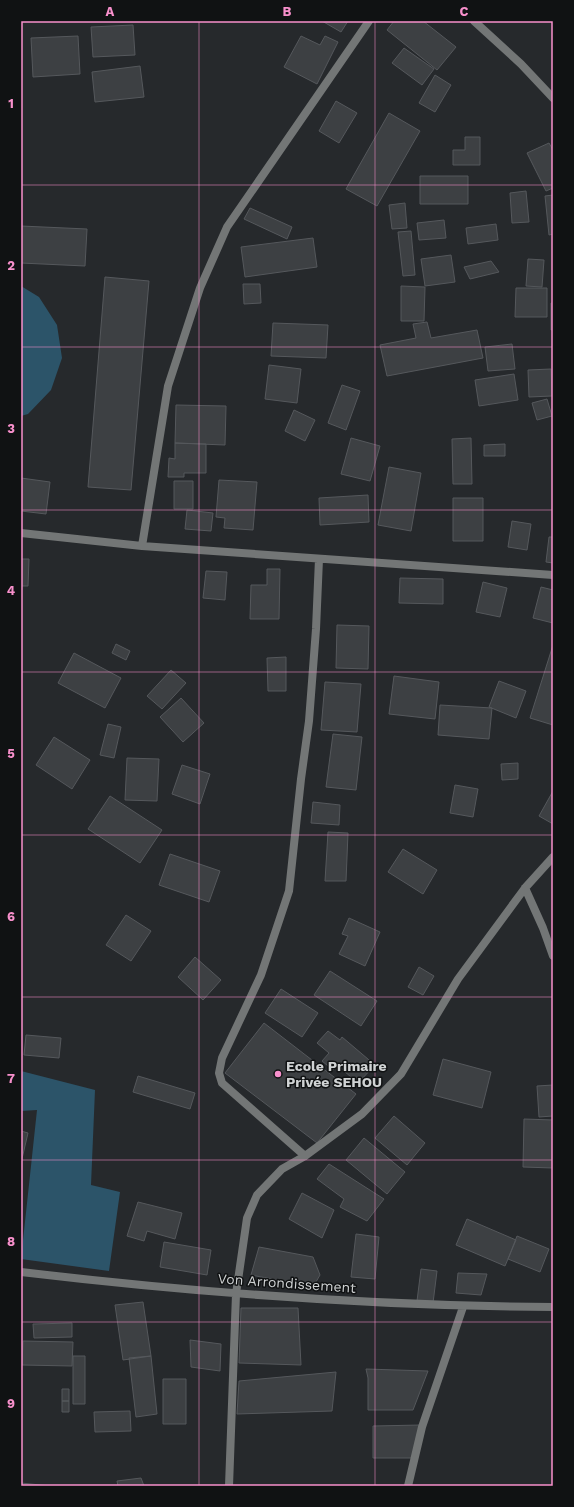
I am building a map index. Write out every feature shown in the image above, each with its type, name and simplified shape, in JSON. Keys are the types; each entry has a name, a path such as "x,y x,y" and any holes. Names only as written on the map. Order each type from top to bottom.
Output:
{"street":[{"path":"142,546 168,386 200,288 227,227 369,21"},
{"path":"474,21 521,64 553,98"},
{"path":"21,533 142,546 553,575"},
{"path":"305,1156 222,1083 219,1074 222,1058 261,975 289,891 309,721 316,629 319,559"},
{"path":"228,1486 236,1294 247,1218 257,1195 282,1169 305,1156 362,1114 401,1074 458,979 525,888 553,858"},
{"path":"525,888 543,928 553,956"},
{"name":"Von Arrondissement","path":"21,1272 236,1294 463,1307 553,1307"},
{"path":"408,1486 422,1427 463,1307"}],"shaded area":[{"path":"21,286 39,297 57,325 62,358 51,390 28,414 21,416"},
{"path":"21,1071 95,1090 91,1185 120,1192 109,1271 21,1259 37,1110 21,1111"}],"building":[{"path":"322,21 348,21 341,32"},
{"path":"394,21 423,21 456,47 437,70 387,30"},
{"path":"133,25 135,55 93,57 91,27"},
{"path":"78,36 80,74 33,77 31,38"},
{"path":"301,36 320,45 325,36 338,42 317,84 284,67"},
{"path":"404,48 434,69 422,85 392,63"},
{"path":"140,66 144,97 95,102 92,72"},
{"path":"435,75 451,85 435,112 419,103"},
{"path":"336,101 357,113 339,143 319,131"},
{"path":"389,113 420,131 377,206 346,189"},
{"path":"465,137 480,137 480,165 453,165 453,150 465,150"},
{"path":"549,143 553,150 553,188 546,191 527,153"},
{"path":"420,176 468,176 468,204 420,204"},
{"path":"526,191 529,222 512,223 510,193"},
{"path":"553,195 553,234 549,235 545,196"},
{"path":"405,203 407,228 392,229 389,205"},
{"path":"250,208 292,227 287,239 244,219"},
{"path":"444,220 446,238 419,240 417,223"},
{"path":"496,224 498,240 468,244 466,228"},
{"path":"21,226 87,229 85,266 21,263"},
{"path":"411,231 415,275 403,276 398,232"},
{"path":"313,238 317,267 245,277 241,247"},
{"path":"451,255 455,282 425,286 421,259"},
{"path":"528,259 544,260 542,287 526,286"},
{"path":"491,261 499,272 470,279 464,267"},
{"path":"105,277 149,281 131,490 88,487"},
{"path":"243,284 260,284 261,303 244,304"},
{"path":"401,286 425,287 424,321 401,321"},
{"path":"516,288 547,288 547,317 515,317"},
{"path":"551,303 553,303 553,330 551,330"},
{"path":"427,322 431,338 477,330 483,358 387,376 380,345 416,338 413,324"},
{"path":"273,323 328,325 326,358 271,356"},
{"path":"512,344 515,369 488,371 485,347"},
{"path":"269,365 301,369 297,403 265,399"},
{"path":"551,369 552,396 529,397 528,370"},
{"path":"514,374 518,400 479,406 475,380"},
{"path":"342,385 360,391 346,430 328,423"},
{"path":"547,399 552,416 537,420 532,403"},
{"path":"176,405 226,406 225,445 175,443"},
{"path":"294,410 315,420 305,441 285,431"},
{"path":"351,438 380,446 370,481 341,474"},
{"path":"471,438 472,484 453,484 452,439"},
{"path":"175,443 206,444 206,473 184,473 184,477 168,477 169,458 175,459"},
{"path":"505,444 505,456 484,456 484,445"},
{"path":"389,467 421,473 411,531 378,525"},
{"path":"21,478 50,482 46,514 21,511"},
{"path":"219,480 257,482 253,530 224,528 225,518 216,517"},
{"path":"174,481 193,481 193,509 174,509"},
{"path":"368,495 369,522 320,525 319,498"},
{"path":"453,498 483,498 483,541 453,541"},
{"path":"187,510 213,513 211,531 185,529"},
{"path":"512,521 531,524 527,550 508,547"},
{"path":"549,537 553,537 553,563 546,562"},
{"path":"21,559 29,559 28,586 21,586"},
{"path":"267,569 280,569 279,619 250,619 251,585 267,585"},
{"path":"206,571 227,572 225,600 203,598"},
{"path":"400,578 443,579 443,604 399,603"},
{"path":"483,582 507,588 500,617 476,612"},
{"path":"541,587 553,590 553,623 533,618"},
{"path":"337,625 369,626 368,669 336,668"},
{"path":"116,644 130,651 126,660 112,653"},
{"path":"553,645 553,725 530,718"},
{"path":"74,653 121,678 105,708 58,683"},
{"path":"286,657 286,691 268,691 267,658"},
{"path":"171,670 186,683 162,709 147,696"},
{"path":"394,676 439,682 435,719 389,714"},
{"path":"499,681 526,691 516,718 489,707"},
{"path":"325,682 361,684 357,732 321,730"},
{"path":"181,698 204,723 183,742 160,717"},
{"path":"440,705 492,708 489,739 438,735"},
{"path":"108,724 121,727 114,758 100,755"},
{"path":"333,734 362,737 356,790 326,787"},
{"path":"54,737 90,760 72,789 36,765"},
{"path":"127,758 159,759 157,801 125,800"},
{"path":"518,763 518,779 502,780 501,764"},
{"path":"182,765 210,774 200,804 172,794"},
{"path":"455,785 478,789 473,817 450,813"},
{"path":"553,791 553,824 539,816"},
{"path":"110,796 162,830 140,863 88,829"},
{"path":"313,802 340,805 339,825 311,823"},
{"path":"328,832 348,833 346,881 325,881"},
{"path":"403,849 437,870 423,894 388,872"},
{"path":"170,854 220,871 209,902 159,885"},
{"path":"126,915 151,931 131,961 106,945"},
{"path":"349,918 380,932 365,966 339,954 348,936 342,934"},
{"path":"195,957 221,980 203,1000 178,977"},
{"path":"419,967 434,976 423,995 408,987"},
{"path":"330,971 377,1001 361,1026 314,995"},
{"path":"281,989 318,1013 302,1037 265,1013"},
{"path":"264,1023 356,1094 317,1143 225,1073"},
{"path":"328,1031 340,1040 342,1037 375,1065 358,1083 337,1065 333,1070 322,1061 329,1053 317,1043"},
{"path":"26,1035 61,1038 59,1058 24,1055"},
{"path":"443,1059 491,1072 482,1108 433,1095"},
{"path":"138,1076 195,1093 190,1109 133,1092"},
{"path":"553,1085 553,1116 539,1117 537,1086"},
{"path":"394,1116 425,1143 407,1165 375,1138"},
{"path":"524,1119 553,1120 553,1168 523,1167"},
{"path":"21,1131 28,1133 21,1163"},
{"path":"364,1138 405,1172 387,1194 346,1160"},
{"path":"329,1164 384,1199 367,1221 340,1207 344,1199 317,1179"},
{"path":"302,1193 334,1210 322,1238 289,1219"},
{"path":"138,1202 182,1213 175,1239 147,1231 144,1241 127,1236"},
{"path":"467,1219 516,1240 505,1266 456,1245"},
{"path":"356,1234 379,1237 375,1279 351,1277"},
{"path":"517,1236 549,1249 540,1272 508,1259"},
{"path":"164,1242 211,1250 207,1275 160,1267"},
{"path":"259,1247 313,1257 320,1275 313,1287 251,1275"},
{"path":"421,1269 437,1271 433,1303 417,1301"},
{"path":"458,1273 487,1274 481,1295 456,1293"},
{"path":"143,1302 151,1356 123,1360 115,1305"},
{"path":"241,1308 298,1308 301,1365 239,1363"},
{"path":"72,1323 72,1337 34,1338 33,1324"},
{"path":"190,1340 221,1344 220,1371 191,1367"},
{"path":"23,1341 73,1342 72,1366 22,1365"},
{"path":"73,1356 85,1356 85,1404 73,1404"},
{"path":"151,1356 157,1414 136,1417 129,1358"},
{"path":"366,1369 428,1371 413,1410 368,1410 368,1378"},
{"path":"336,1372 332,1411 237,1414 239,1381"},
{"path":"163,1379 186,1379 186,1424 163,1424"},
{"path":"62,1389 69,1389 69,1401 62,1401"},
{"path":"62,1401 69,1401 69,1412 62,1412"},
{"path":"130,1411 131,1431 95,1432 94,1412"},
{"path":"421,1425 413,1458 373,1458 373,1426"},
{"path":"141,1478 144,1486 118,1486 117,1481"},
{"path":"21,1483 50,1486 21,1486"}],"place":[{"name":"Ecole Primaire Privée SEHOU","path":"278,1074"}]}
